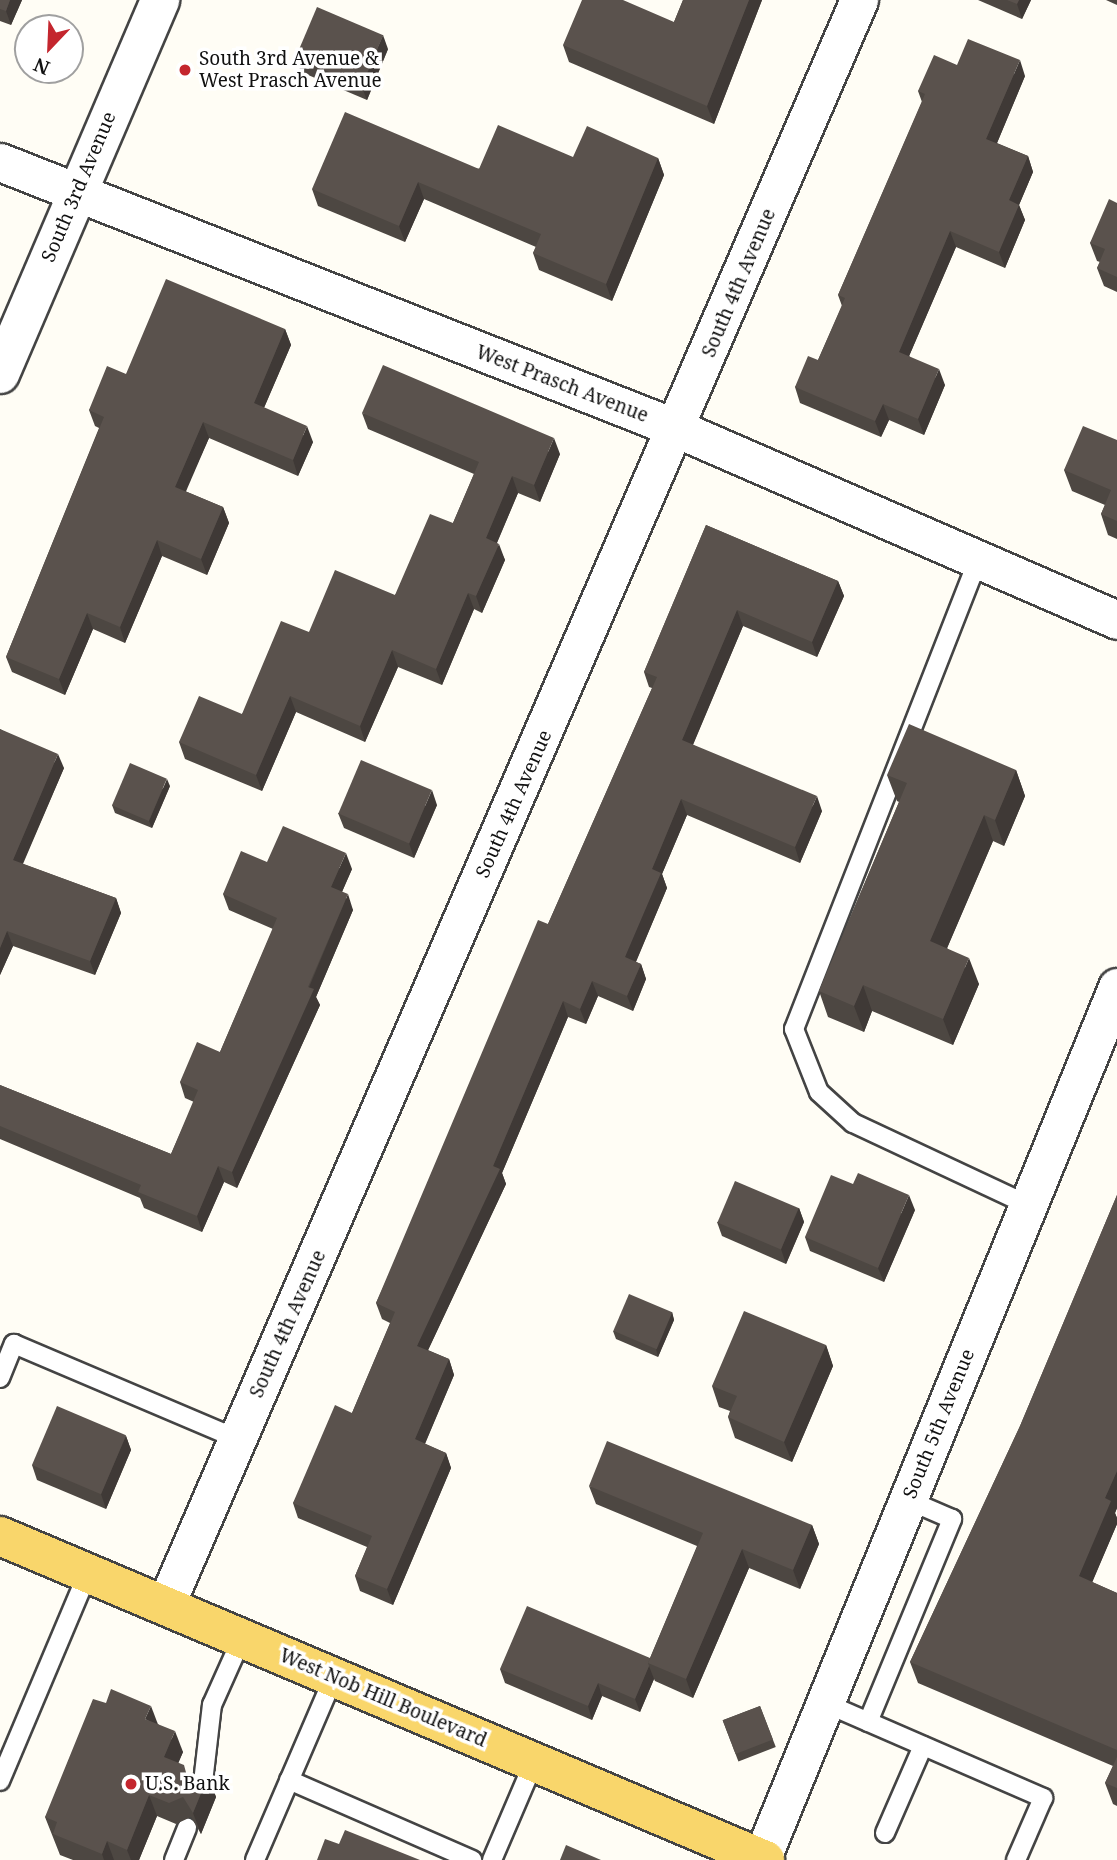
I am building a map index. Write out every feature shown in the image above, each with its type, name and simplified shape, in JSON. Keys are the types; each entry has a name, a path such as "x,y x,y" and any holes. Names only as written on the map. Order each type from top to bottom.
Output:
{"main road":[{"name":"West Nob Hill Boulevard","path":"0,1536 763,1859"}],"street":[{"name":"South 3rd Avenue","path":"0,374 160,0"},
{"name":"South 4th Avenue","path":"165,1606 678,429 859,0"},
{"name":"West Prasch Avenue","path":"0,162 678,429 1117,620"},
{"name":"South 5th Avenue","path":"763,1859 1117,987"}],"lane":[{"path":"978,560 794,1029 819,1092 853,1123 1028,1205"},
{"path":"0,1378 15,1344 238,1439"},
{"path":"868,1721 951,1520 908,1500"},
{"path":"0,1781 88,1573"},
{"path":"202,1791 212,1705 242,1638"},
{"path":"255,1860 334,1677"},
{"path":"825,1703 1043,1798 1016,1860"},
{"path":"885,1833 923,1746"},
{"path":"492,1860 534,1762"},
{"path":"289,1780 472,1860"},
{"path":"174,1860 187,1828"}],"building":[{"path":"0,0 10,0 6,11 0,9"},
{"path":"582,0 623,0 674,22 683,0 749,0 707,106 563,45"},
{"path":"317,7 383,35 362,86 296,58"},
{"path":"968,39 1020,60 986,139 1028,156 1009,200 1019,205 999,252 950,231 899,352 939,369 918,419 883,404 875,421 795,387 808,356 818,360 845,298 838,295 925,94 918,91 934,55 957,65"},
{"path":"345,112 479,169 498,125 573,157 587,126 658,158 606,284 533,253 541,234 418,182 399,226 312,189"},
{"path":"1109,199 1117,203 1117,277 1097,268 1105,249 1090,243"},
{"path":"166,279 285,329 254,403 307,426 293,460 203,422 175,487 223,507 201,559 157,540 120,627 87,613 59,679 6,657 104,417 89,410 107,366 126,374"},
{"path":"383,365 554,438 534,485 512,476 486,538 499,544 476,596 468,593 436,669 392,650 360,726 290,696 256,775 179,742 199,696 242,714 281,621 309,632 335,570 395,595 430,514 453,523 479,462 362,413"},
{"path":"1083,426 1117,440 1117,521 1101,514 1111,490 1064,470"},
{"path":"706,525 838,581 812,642 737,610 682,740 817,796 795,847 681,799 652,869 661,873 625,957 641,964 627,996 592,981 580,1009 563,1001 493,1166 500,1169 417,1346 449,1359 415,1439 446,1453 387,1589 355,1576 372,1536 293,1503 335,1405 352,1413 395,1312 376,1303 538,920 548,924 657,677 644,672"},
{"path":"909,724 1016,770 995,820 984,815 930,941 969,958 943,1019 863,985 854,1006 819,991 907,783 887,775"},
{"path":"0,729 58,754 13,860 116,898 90,961 7,931 0,948"},
{"path":"361,760 432,790 409,843 338,813"},
{"path":"130,763 167,779 149,821 112,805"},
{"path":"283,826 346,853 331,887 348,894 308,987 314,989 232,1172 218,1166 197,1216 138,1192 141,1185 0,1126 0,1085 171,1154 198,1090 180,1082 197,1042 220,1052 277,918 223,894 241,851 267,862"},
{"path":"858,1173 909,1195 878,1268 805,1237 831,1175 853,1184"},
{"path":"735,1181 799,1208 781,1249 717,1222"},
{"path":"1117,1195 1117,1471 1105,1498 1111,1501 1079,1576 1117,1593 1117,1750 910,1662 1020,1426"},
{"path":"629,1294 672,1312 657,1349 613,1331"},
{"path":"744,1311 826,1345 784,1442 728,1417 737,1396 712,1386"},
{"path":"57,1406 126,1435 101,1494 32,1465"},
{"path":"607,1441 812,1525 793,1570 742,1549 686,1679 648,1663 703,1533 589,1486"},
{"path":"527,1606 650,1658 635,1699 598,1683 588,1706 500,1669"},
{"name":"U.S. Bank","path":"111,1689 151,1706 145,1719 175,1731 164,1757 184,1765 188,1780 208,1776 193,1813 183,1797 169,1803 149,1795 127,1850 107,1841 102,1854 53,1834 57,1822 45,1817 93,1699 106,1703"},
{"path":"760,1706 773,1740 736,1754 723,1720"},
{"path":"1117,1757 1117,1788 1105,1783"},
{"path":"345,1830 420,1860 317,1860 325,1839 339,1844"},
{"path":"566,1845 601,1860 560,1860"}],"place":[{"name":"South 3rd Avenue & West Prasch Avenue","path":"185,70"},
{"name":"U.S. Bank","path":"131,1784"}]}
